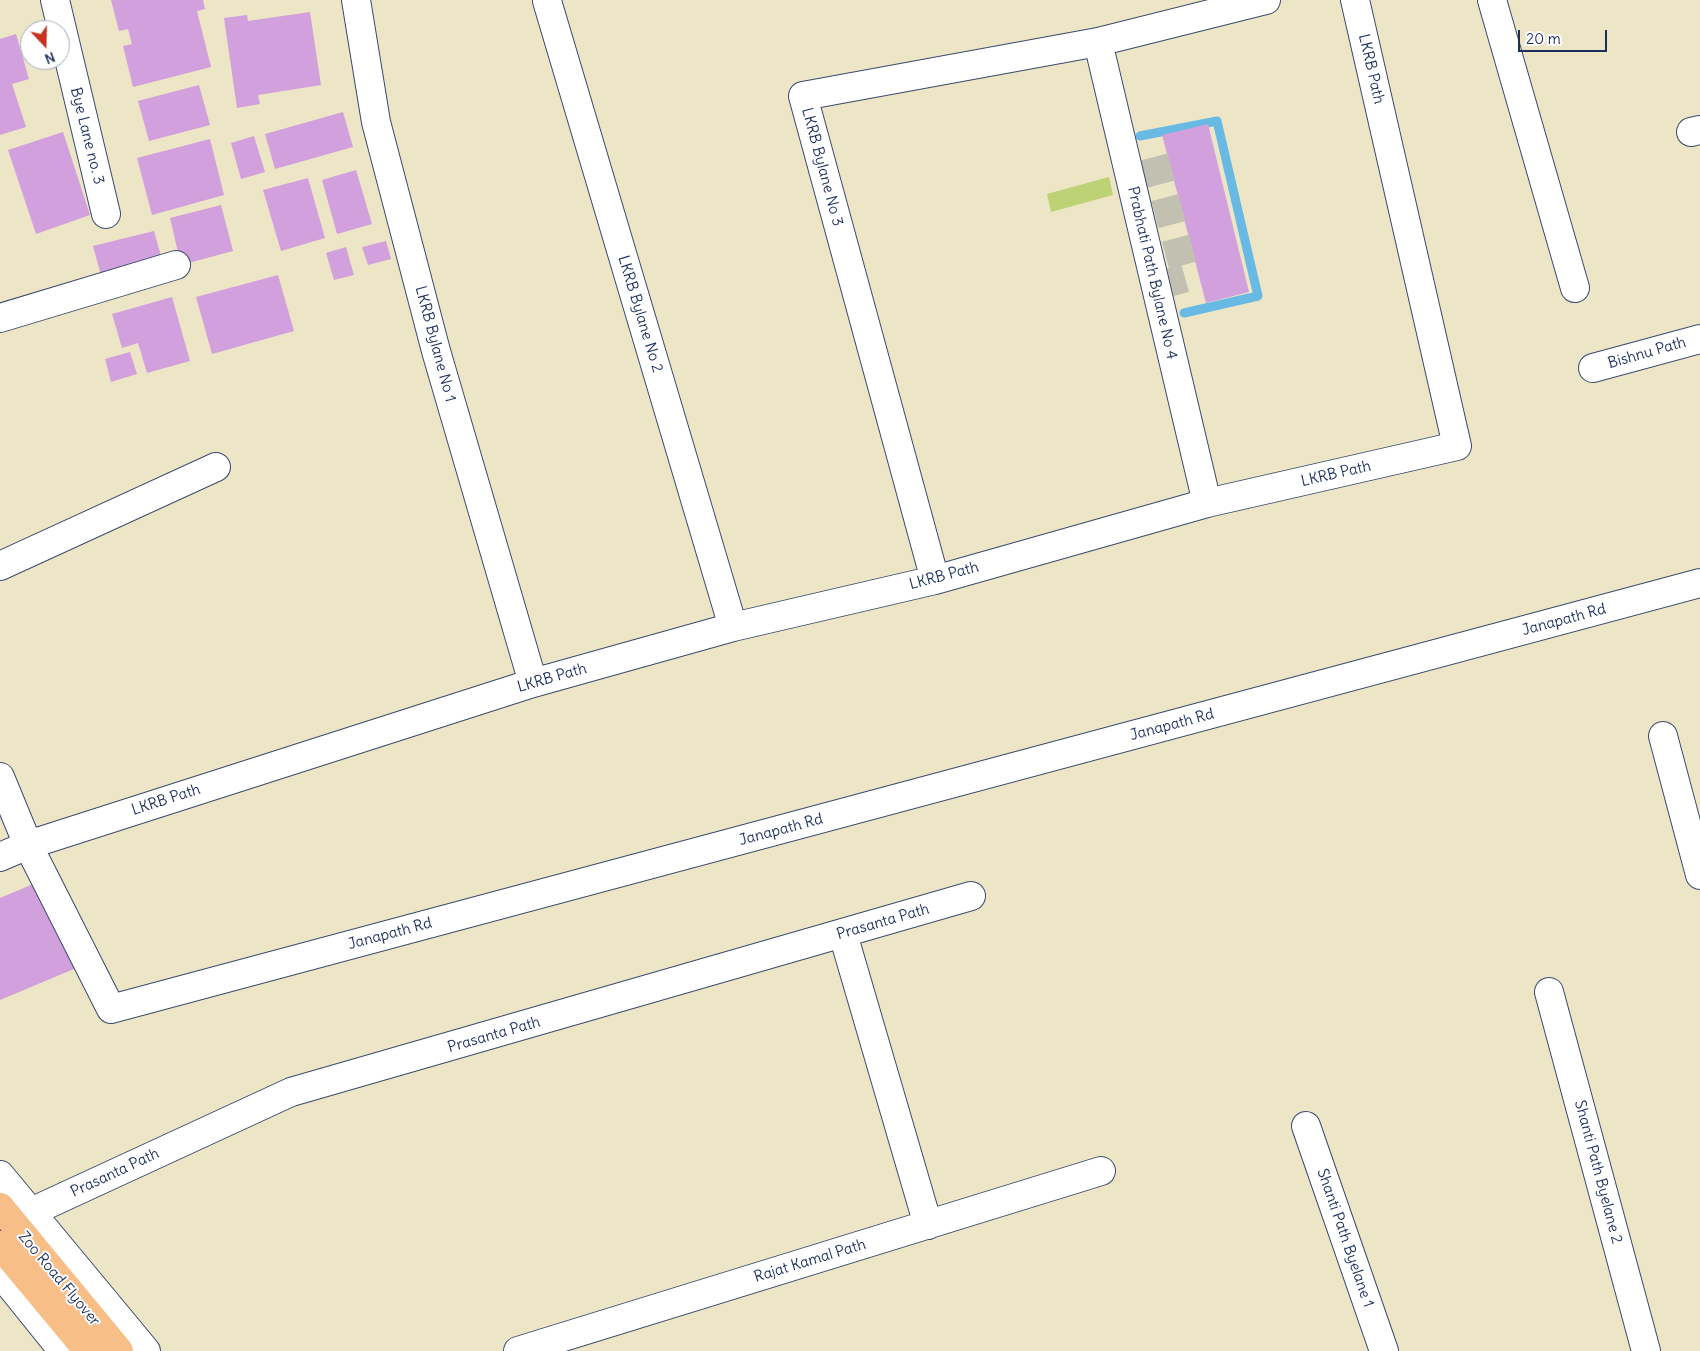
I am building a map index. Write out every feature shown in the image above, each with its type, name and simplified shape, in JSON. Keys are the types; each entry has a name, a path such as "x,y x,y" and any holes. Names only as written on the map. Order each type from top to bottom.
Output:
{"main road":[{"name":"Zoo Road Flyover","path":"0,1206 119,1351"},
{"name":"Zoo Road Flyover","path":"0,1245 88,1351"}],"street":[{"name":"Bye Lane no. 3","path":"54,0 106,214"},
{"name":"LKRB Bylane No 1","path":"356,0 376,122 436,351 533,683"},
{"name":"LKRB Bylane No 3","path":"935,580 803,96 1098,42 1266,0"},
{"name":"LKRB Path","path":"0,857 28,845 533,683 733,627 935,580 1207,504 1457,446 1355,0"},
{"path":"1492,0 1575,288"},
{"name":"LKRB Bylane No 2","path":"547,1 733,627"},
{"name":"Prabhati Path Bylane No 4","path":"1098,42 1207,504"},
{"path":"0,318 176,265"},
{"name":"Bishnu Path","path":"1594,368 1700,338"},
{"path":"0,566 216,467"},
{"name":"Janapath Rd","path":"0,777 28,845 111,1009 1700,583"},
{"path":"1663,736 1700,875"},
{"name":"Prasanta Path","path":"31,1212 291,1092 971,896"},
{"path":"843,934 928,1225"},
{"name":"Shanti Path Byelane 2","path":"1549,992 1646,1351"},
{"name":"Shanti Path Byelane 1","path":"1306,1126 1384,1351"},
{"name":"Rajat Kamal Path","path":"518,1351 1101,1171"},
{"path":"0,1175 146,1351"},
{"path":"0,1273 63,1351"}],"green space":[{"path":"1109,177 1113,195 1051,212 1047,194"}],"building":[{"path":"111,0 203,0 205,9 197,11 211,67 133,87 123,46 132,44 128,29 119,31"},
{"path":"310,12 321,85 258,95 260,104 237,108 224,18 247,15 248,21"},
{"path":"16,34 20,48 20,70 26,70 29,79 12,84 26,127 0,135 0,39"},
{"path":"199,85 210,125 149,141 138,101"},
{"path":"343,112 353,147 275,169 265,134"},
{"path":"1208,124 1249,292 1206,303 1162,135"},
{"path":"63,132 90,215 36,234 8,150"},
{"path":"254,136 265,172 241,179 231,143"},
{"path":"210,139 224,195 152,215 137,158"},
{"path":"356,170 372,224 337,234 322,180"},
{"path":"308,178 325,238 281,251 263,190"},
{"path":"221,205 233,251 181,265 170,218"},
{"path":"154,231 163,263 102,279 93,246"},
{"path":"386,241 391,259 368,265 362,247"},
{"path":"346,247 354,275 334,280 326,253"},
{"path":"278,275 294,331 212,354 196,297"},
{"path":"172,297 190,361 147,373 138,343 122,348 112,314"},
{"path":"130,352 137,374 111,382 105,359"},
{"path":"45,879 81,966 0,1000 0,898"}],"waterway":[{"path":"1140,136 1217,121 1258,296 1184,313"}],"tunnel":[{"path":"1154,157 1186,278 1154,287"}]}
